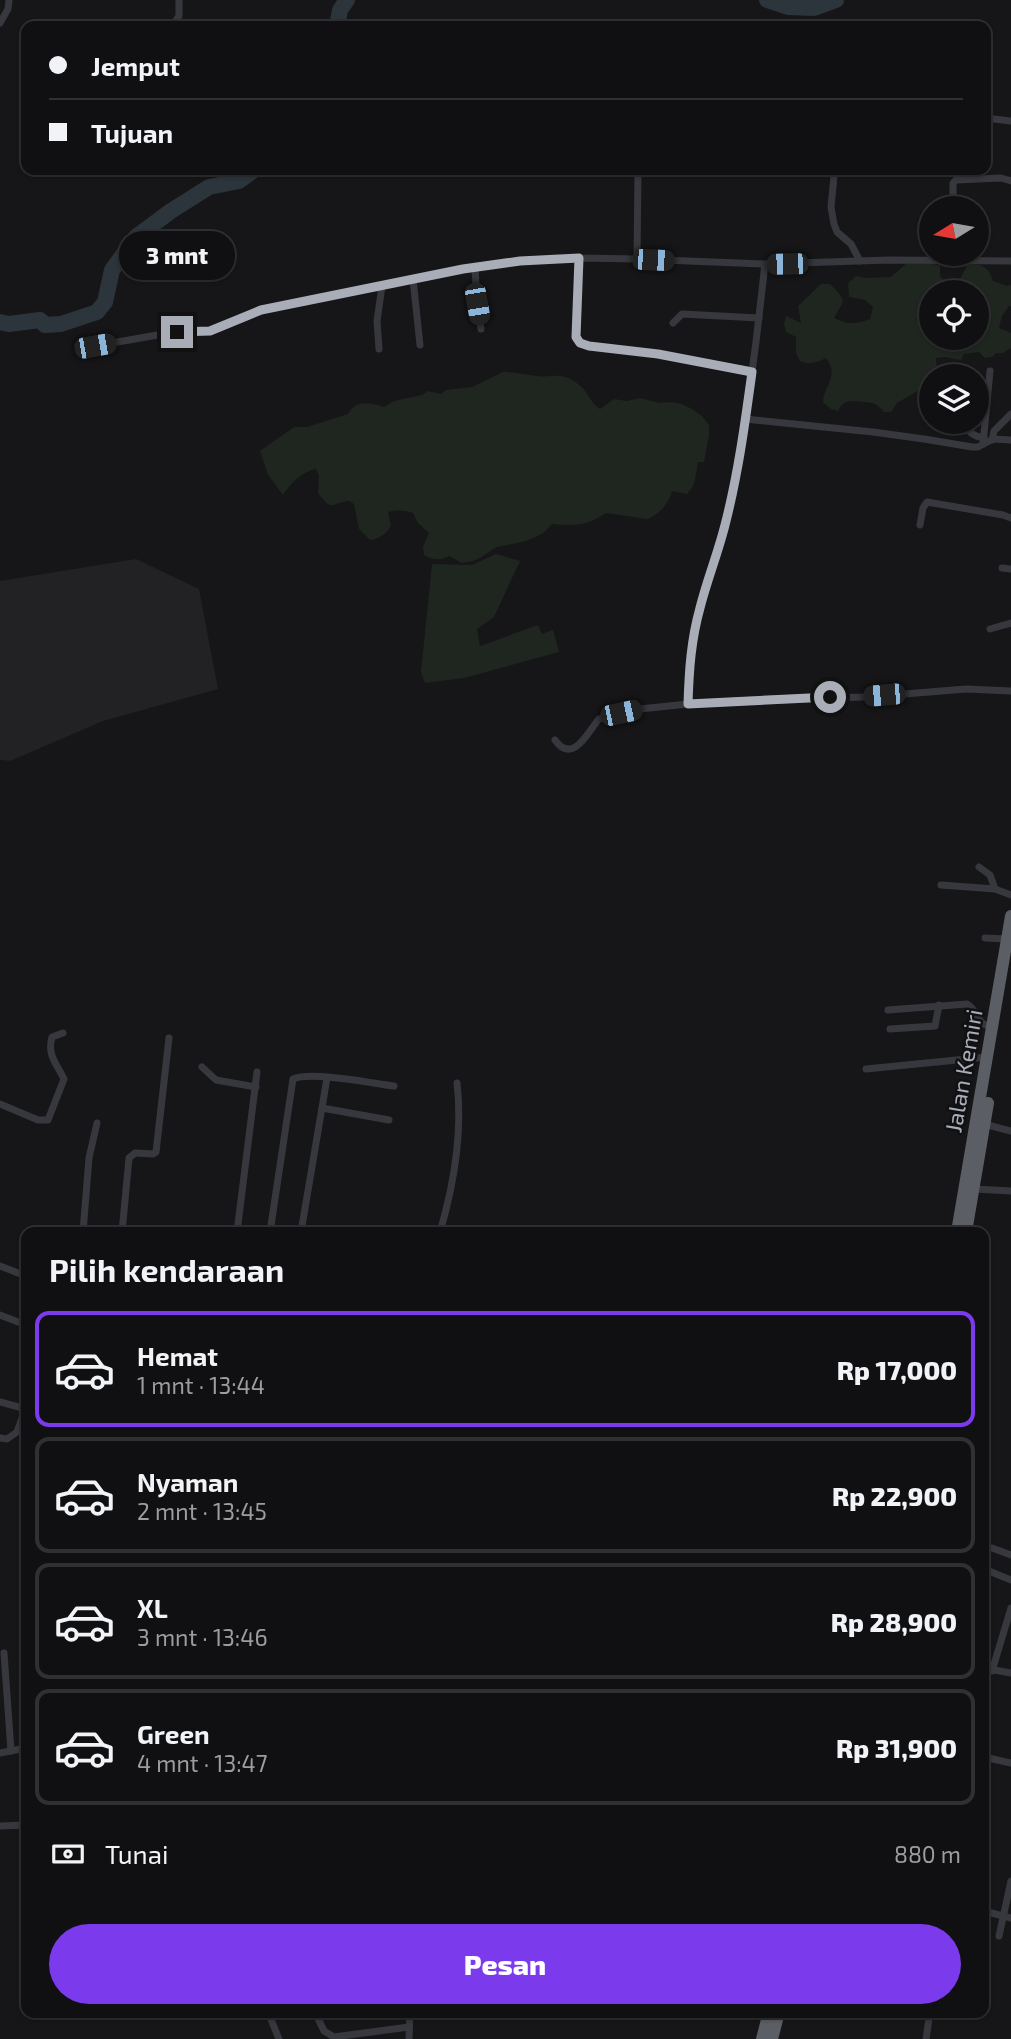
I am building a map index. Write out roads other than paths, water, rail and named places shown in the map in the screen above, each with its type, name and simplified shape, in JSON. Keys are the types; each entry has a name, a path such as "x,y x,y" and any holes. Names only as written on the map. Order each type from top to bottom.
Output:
{"highway":[{"name":"Jalan Kemiri","path":"958,1227 980,1123 1011,916"},
{"path":"967,1227 974,1189 980,1123 1011,964"},
{"path":"762,2039 767,2018"},
{"path":"772,2039 777,2018"}],"street":[{"path":"0,23 8,9 9,0"},
{"path":"176,21 179,16 179,0"},
{"path":"991,119 1011,121"},
{"path":"638,175 638,259"},
{"path":"834,176 831,207 834,224 837,232 851,244 860,261"},
{"path":"953,196 954,181 1001,178 1011,181"},
{"path":"579,258 576,337 580,343 658,354 752,372"},
{"path":"95,346 170,333 210,331 261,310 413,279 531,260 638,259 765,264 919,258"},
{"path":"989,260 1011,261"},
{"path":"688,704 694,636 731,499 745,419 765,264"},
{"path":"475,268 481,329"},
{"path":"413,279 420,345"},
{"path":"379,349 377,321 382,286"},
{"path":"673,323 682,314 759,318"},
{"path":"986,441 990,371"},
{"path":"986,441 1011,414"},
{"path":"745,419 886,434 972,447 986,441 1011,440"},
{"path":"972,434 986,441"},
{"path":"920,525 927,502 1011,518"},
{"path":"1002,568 1011,569"},
{"path":"990,629 1011,623"},
{"path":"555,740 560,747 575,747 582,744 599,719 640,709 772,698 868,697 966,689 1011,691"},
{"path":"979,867 988,872 995,889"},
{"path":"941,885 995,889 1011,895"},
{"path":"985,938 1007,939"},
{"path":"888,1010 967,1004 972,1007 980,1023 993,1027"},
{"path":"890,1029 935,1026 939,1005"},
{"path":"0,1104 38,1120 48,1120 64,1079 54,1063 49,1046 52,1037 63,1033"},
{"path":"122,1227 129,1158 135,1153 156,1152 169,1038"},
{"path":"866,1069 988,1057"},
{"path":"202,1067 216,1080 256,1087"},
{"path":"238,1227 257,1072"},
{"path":"271,1227 292,1082 296,1077 394,1086"},
{"path":"302,1227 327,1078"},
{"path":"441,1227 458,1142 460,1116 457,1083"},
{"path":"322,1108 389,1119"},
{"path":"83,1227 89,1158 97,1123"},
{"path":"980,1123 1011,1131"},
{"path":"974,1189 1011,1191"},
{"path":"0,1266 21,1274"},
{"path":"0,1315 21,1323"},
{"path":"0,1402 21,1407"},
{"path":"0,1438 7,1439 17,1432 21,1421"},
{"path":"992,1548 1011,1555"},
{"path":"989,1571 1011,1580"},
{"path":"989,1666 1011,1608"},
{"path":"4,1653 11,1751"},
{"path":"989,1669 1011,1673"},
{"path":"0,1753 21,1749"},
{"path":"989,1757 1011,1763"},
{"path":"0,1826 21,1825"},
{"path":"999,1936 1007,1917 1011,1881"},
{"path":"989,1912 1007,1917"},
{"path":"270,2018 279,2039"},
{"path":"318,2018 324,2031 334,2037 409,2027"},
{"path":"409,2039 410,2018"},
{"path":"926,2039 929,2018"}],"waterway":[{"path":"338,21 340,10 347,0"},
{"path":"767,0 788,7 814,8 836,0"},
{"path":"0,322 9,324 40,320 45,325 61,324 97,312 105,302 112,270 136,237 209,187 239,181 247,175"}]}
